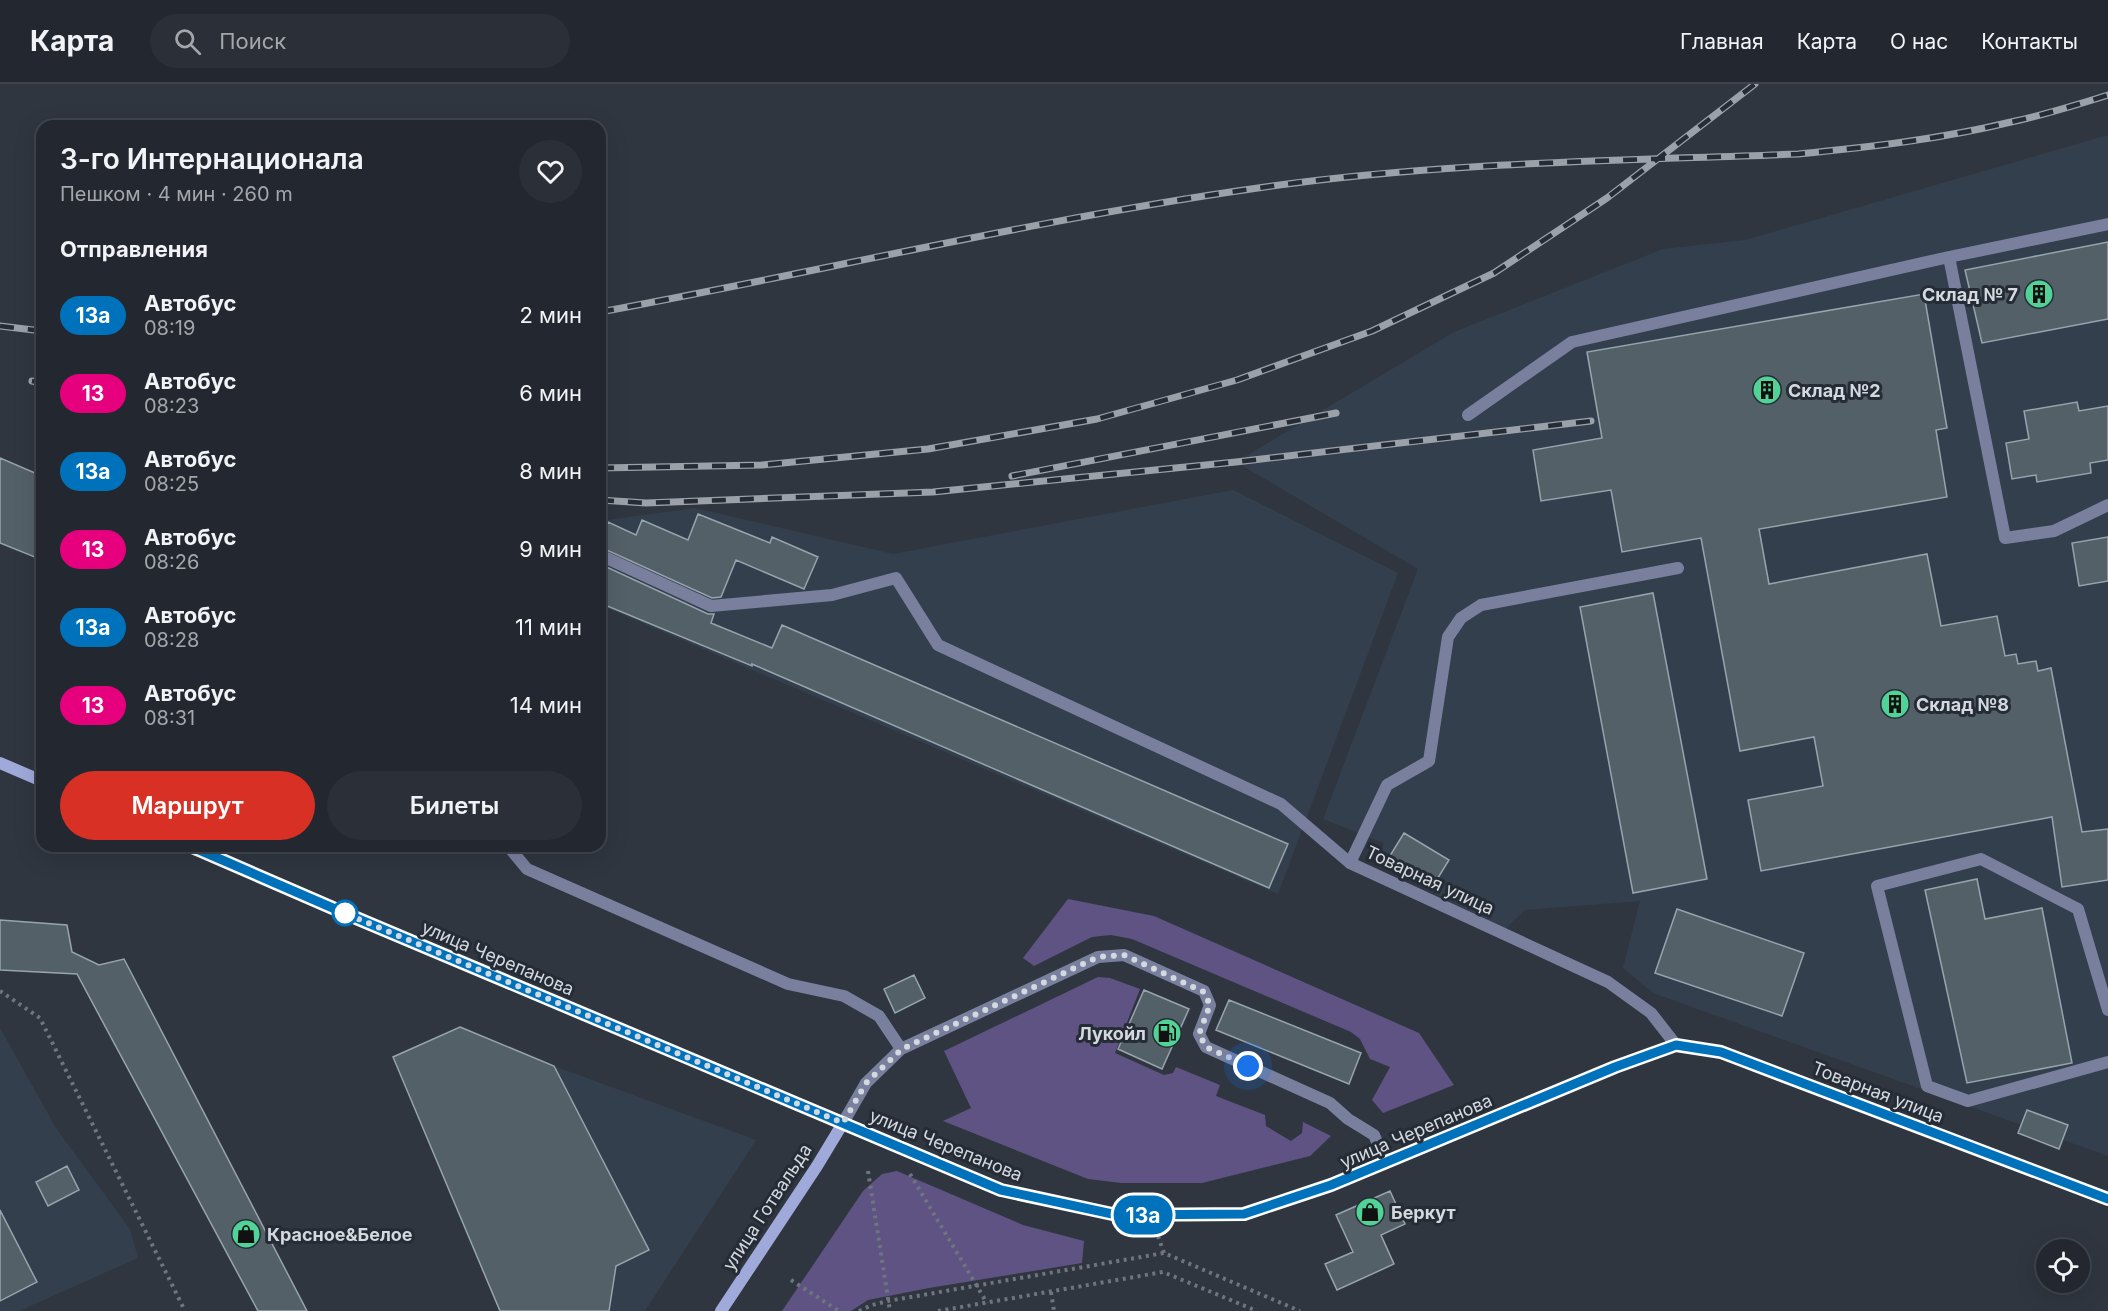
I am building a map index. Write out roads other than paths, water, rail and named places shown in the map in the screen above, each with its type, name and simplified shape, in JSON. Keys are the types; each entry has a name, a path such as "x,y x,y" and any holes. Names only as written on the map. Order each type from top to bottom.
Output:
{"main road":[{"path":"0,763 36,778"},
{"name":"улица Черепанова","path":"204,852 1001,1190 1117,1215 1244,1214 1331,1185 1615,1067 1676,1045"},
{"name":"Товарная улица","path":"1676,1045 1721,1052 2108,1199"},
{"name":"улица Готвальда","path":"720,1311 843,1123"}],"street":[{"path":"1468,414 1572,342 1949,256 2108,224"},
{"path":"1949,256 2005,538 2054,531 2108,505"},
{"name":"Товарная улица","path":"606,558 711,606 832,595 896,578 938,645 1281,804 1350,863 1608,982 1651,1013 1676,1045"},
{"path":"1350,863 1387,785 1429,761 1448,637 1461,618 1481,605 1678,568"},
{"path":"513,852 527,869 788,984 844,996 879,1016 902,1049"},
{"path":"2108,1010 2078,909 1981,859 1877,886 1927,1086 1968,1101 2108,1062"},
{"path":"843,1123 866,1083 902,1049 1098,957 1124,955 1204,992 1210,1005 1199,1034 1206,1047 1330,1103 1348,1119 1374,1135 1386,1163"}],"railway":[{"path":"606,468 762,465 928,449 1097,419 1237,380 1372,331 1494,273 1607,198 1755,84"},
{"path":"606,311 1010,230 1258,188 1325,179 1460,168 1798,154 1932,138 1985,128 2048,113 2108,95"},
{"path":"0,326 36,330"},
{"path":"32,381 36,382"},
{"path":"1012,476 1336,413"},
{"path":"606,500 646,503 933,492 1236,462 1591,421"}],"place":[{"name":"Склад № 7","path":"2039,294"},
{"name":"Склад №2","path":"1767,390"},
{"name":"Склад №8","path":"1895,704"},
{"name":"Лукойл","path":"1167,1033"},
{"name":"Беркут","path":"1370,1212"},
{"name":"Красное&Белое","path":"246,1234"}]}
